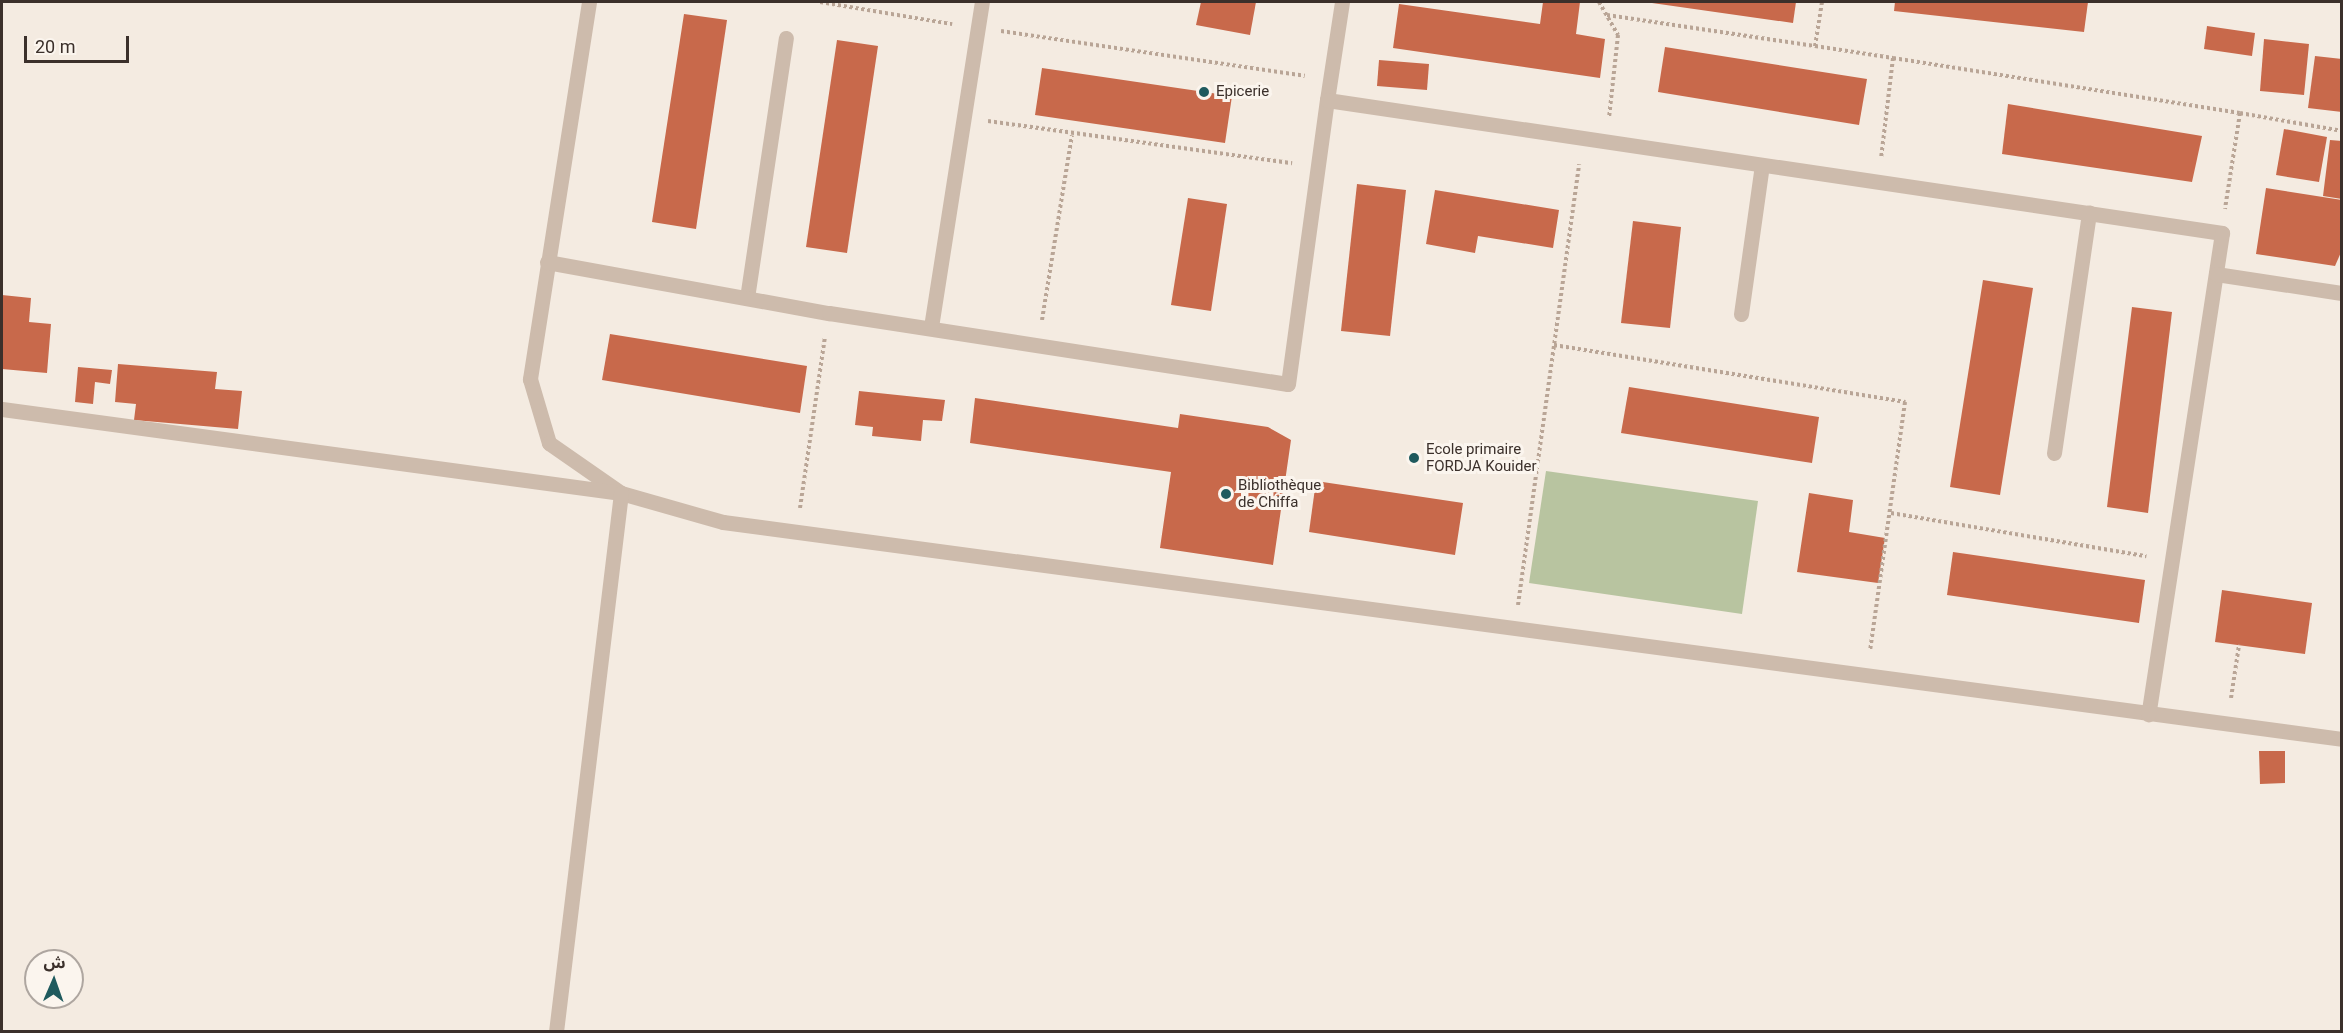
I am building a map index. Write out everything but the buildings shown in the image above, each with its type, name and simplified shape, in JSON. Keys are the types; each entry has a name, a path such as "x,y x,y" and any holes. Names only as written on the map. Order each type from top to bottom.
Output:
{"street":[{"path":"589,2 530,378 549,443 621,492"},
{"path":"931,327 982,2"},
{"path":"547,262 829,313 1287,384 1342,2"},
{"path":"747,298 786,38"},
{"path":"1327,100 2222,233 2174,560 2148,714"},
{"path":"1741,314 1761,165"},
{"path":"2054,453 2089,213"},
{"path":"2216,274 2342,293"},
{"path":"2,409 621,492 723,522 2342,739"},
{"path":"556,1032 621,492"}],"path":[{"path":"820,2 978,28 1330,80"},
{"path":"1815,46 1822,2"},
{"path":"1601,3 1618,35 1606,142"},
{"path":"1607,15 1893,58 2342,131"},
{"path":"1878,182 1893,58"},
{"path":"2222,233 2240,113"},
{"path":"963,117 1072,135 1317,166"},
{"path":"1038,345 1072,135"},
{"path":"1515,628 1582,139"},
{"path":"797,531 829,313"},
{"path":"1554,345 1905,402 1866,676"},
{"path":"1891,513 2174,560"},
{"path":"2227,724 2239,645"}],"green space":[{"path":"1546,471 1758,501 1742,614 1529,583"}],"place":[{"name":"Epicerie","path":"1204,92"},
{"name":"Ecole primaire FORDJA Kouider","path":"1414,458"},
{"name":"Bibliothèque de Chiffa","path":"1226,494"}]}
